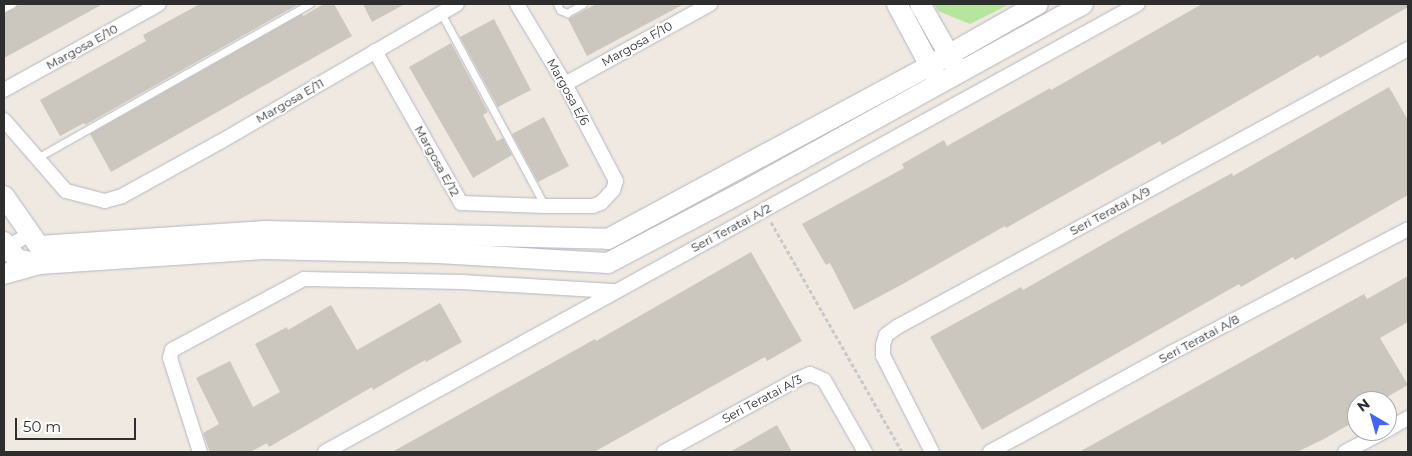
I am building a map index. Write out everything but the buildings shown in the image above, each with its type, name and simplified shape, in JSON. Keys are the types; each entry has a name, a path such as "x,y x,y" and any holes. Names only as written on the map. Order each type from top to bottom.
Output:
{"street":[{"name":"Margosa E/10","path":"4,90 159,4"},
{"name":"Margosa E/11","path":"4,120 66,191 105,202 122,196 220,142 457,4"},
{"name":"Margosa E/6","path":"517,4 565,84 616,181"},
{"name":"Margosa F/10","path":"565,84 710,4"},
{"path":"896,4 940,84"},
{"path":"920,4 960,73"},
{"path":"7,253 36,248 266,231 608,239 929,66 1038,4"},
{"path":"7,253 36,248 264,249 438,253 608,263 752,187 1083,4"},
{"name":"Seri Teratai A/2","path":"325,452 614,291 1138,4"},
{"name":"Seri Teratai A/9","path":"932,452 884,356 882,345 886,335 897,327 1408,49"},
{"name":"Margosa E/12","path":"375,51 461,203 593,206 608,198 614,190 616,181"},
{"path":"742,167 752,187"},
{"path":"4,196 36,248"},
{"path":"632,226 642,245"},
{"name":"Seri Teratai A/8","path":"990,452 1173,352 1408,228"},
{"path":"4,274 36,248"},
{"path":"200,452 170,358 172,350 304,279 453,281 614,291"},
{"name":"Seri Teratai A/3","path":"664,452 810,374 824,380 863,448"},
{"path":"1397,424 1408,418"},
{"path":"1345,452 1366,441"}],"lane":[{"path":"4,8 12,4"},
{"path":"37,158 309,4"},
{"path":"557,4 560,10 567,13 583,4"},
{"path":"441,13 545,206"}],"path":[{"path":"765,210 902,452"}],"green space":[{"path":"934,4 1010,4 970,24 938,11"}]}
